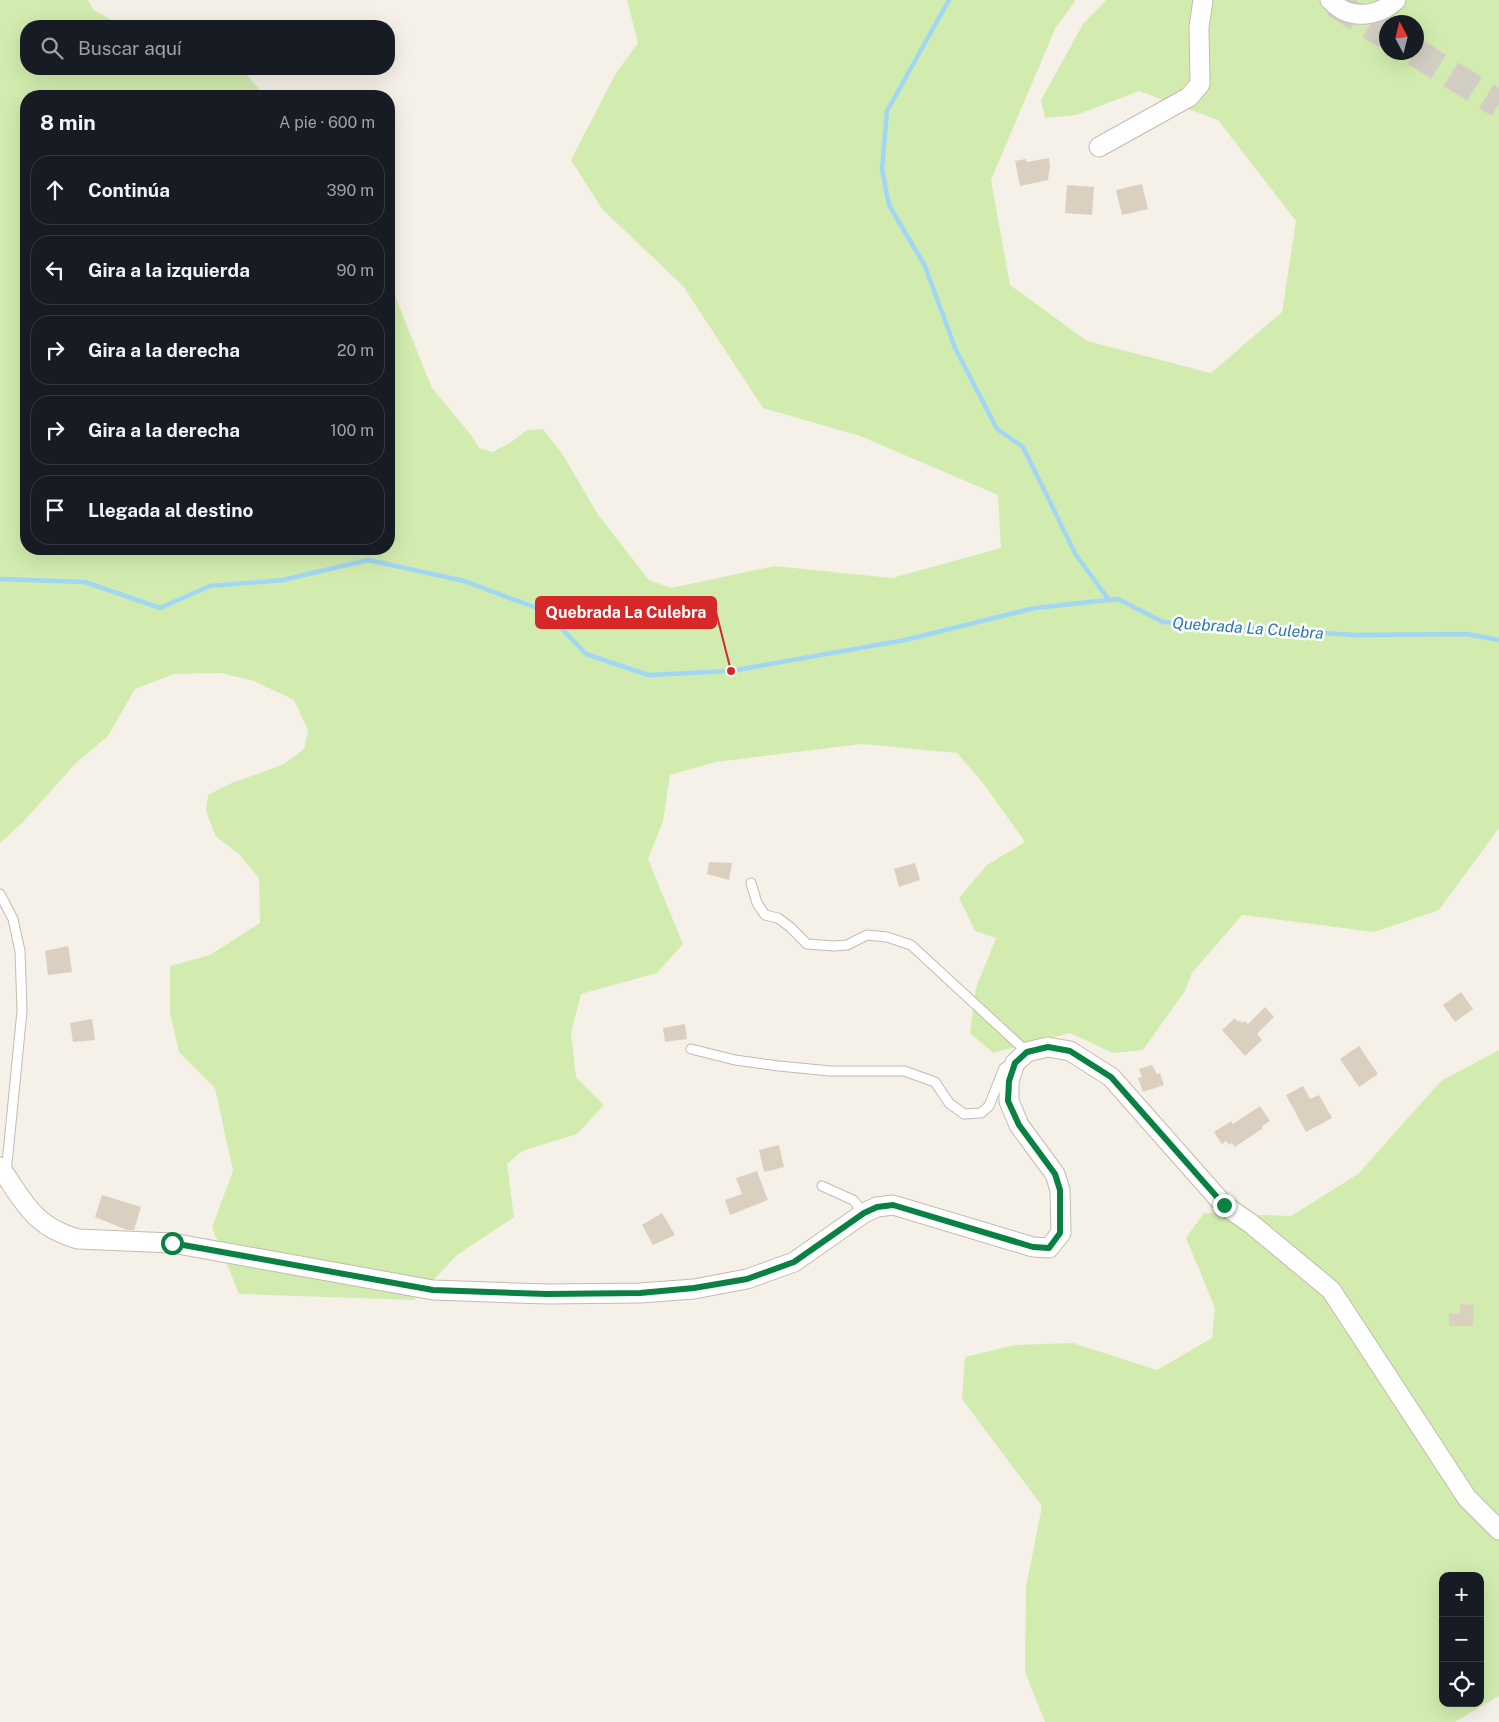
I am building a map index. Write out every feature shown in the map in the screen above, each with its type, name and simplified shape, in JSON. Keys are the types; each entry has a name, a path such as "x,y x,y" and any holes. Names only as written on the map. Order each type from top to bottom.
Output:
{"street":[{"path":"1099,146 1189,97 1200,84 1199,27 1203,0"},
{"path":"1330,0 1343,10 1360,15 1377,13 1392,5 1396,0"},
{"path":"3,1171 37,1219 49,1228 70,1237 172,1243 433,1290 547,1294 640,1293 694,1288 747,1279 794,1262 864,1213 877,1207 893,1205 1033,1247 1049,1248 1060,1233 1060,1190 1055,1174 1019,1125 1008,1101 1009,1081 1021,1058 1048,1047 1070,1051 1111,1077 1224,1205 1250,1223 1331,1290 1467,1498 1499,1530"}],"lane":[{"path":"691,1049 735,1060 779,1066 830,1071 904,1071 935,1082 949,1103 964,1114 981,1113 989,1106 1004,1068 1021,1058 911,945 887,937 867,935 847,945 807,944 778,918 766,915 757,903 751,883"},
{"path":"0,894 13,919 20,951 22,1011 3,1171"},
{"path":"822,1186 853,1200 864,1213"}],"green space":[{"path":"0,0 88,0 94,10 112,20 20,20 20,75 247,75 260,90 20,90 20,555 395,555 395,296 432,388 472,436 479,448 492,452 510,443 527,430 543,429 563,455 599,516 649,580 671,588 774,566 892,578 1001,548 998,495 860,436 763,408 683,286 602,209 571,160 616,73 638,43 627,0 1076,0 1055,29 991,180 1010,285 1087,341 1211,373 1282,312 1296,221 1218,120 1139,91 1076,115 1045,118 1041,100 1083,24 1106,0 1499,0 1499,828 1439,910 1374,932 1242,915 1192,973 1185,991 1143,1050 1113,1053 1070,1033 993,1053 970,1033 976,988 996,938 975,931 959,898 987,865 1025,842 983,783 957,753 862,744 716,762 670,775 663,821 648,859 683,944 657,973 581,994 571,1033 576,1077 604,1105 577,1134 522,1151 507,1164 514,1217 457,1255 414,1300 239,1294 212,1227 233,1171 215,1088 179,1052 170,1013 170,966 210,955 260,923 259,878 238,853 216,837 206,811 208,795 229,784 284,764 304,749 308,730 294,700 254,681 221,673 174,674 135,689 108,736 76,763 22,823 0,843"},
{"path":"1499,1050 1499,1696 1484,1705 1484,1572 1439,1572 1439,1707 1480,1707 1455,1722 1045,1722 1025,1672 1026,1587 1042,1506 962,1399 965,1357 1015,1345 1073,1343 1157,1370 1212,1338 1215,1308 1186,1238 1204,1213 1291,1216 1358,1174 1441,1081"}],"building":[{"path":"1049,158 1048,180 1020,186 1015,161 1026,159 1027,162"},
{"path":"1142,184 1148,209 1122,215 1116,190"},
{"path":"1067,185 1094,187 1092,215 1065,213"},
{"path":"709,862 732,863 729,880 707,874"},
{"path":"915,863 920,880 899,887 894,869"},
{"path":"68,946 72,972 48,975 45,951"},
{"path":"1461,992 1473,1009 1455,1022 1443,1005"},
{"path":"1265,1007 1274,1017 1257,1034 1262,1040 1245,1056 1222,1030 1235,1018 1238,1022 1240,1020 1242,1023 1245,1021 1248,1024"},
{"path":"92,1019 95,1040 73,1042 70,1023"},
{"path":"685,1024 687,1039 665,1042 663,1028"},
{"path":"1359,1046 1378,1074 1359,1087 1340,1059"},
{"path":"1152,1065 1157,1074 1160,1073 1164,1085 1143,1092 1138,1078 1142,1077 1139,1069"},
{"path":"1303,1086 1310,1099 1319,1095 1332,1118 1306,1132 1286,1095"},
{"path":"1260,1106 1270,1121 1262,1126 1263,1128 1235,1147 1232,1143 1229,1145 1226,1141 1222,1144 1214,1132 1231,1121 1233,1124"},
{"path":"779,1145 784,1167 764,1172 759,1150"},
{"path":"757,1171 768,1200 730,1215 725,1200 742,1194 736,1178"},
{"path":"102,1195 141,1207 134,1230 127,1230 95,1217"},
{"path":"662,1213 675,1235 653,1245 642,1225"},
{"path":"1460,1304 1474,1305 1473,1326 1449,1326 1449,1313 1460,1314"}],"waterway":[{"path":"949,0 887,111 882,169 889,205 925,266 955,348 997,429 1023,447 1076,555 1109,600"},
{"name":"Quebrada La Culebra","path":"0,579 85,582 160,608 210,586 283,580 368,560 464,581 545,611 586,654 648,675 731,671 905,640 1035,608 1118,599 1163,622 1354,635 1467,634 1499,640"}],"tunnel":[{"path":"1334,3 1379,31"},
{"path":"1424,58 1499,104"}],"place":[{"name":"Quebrada La Culebra","path":"731,671"}],"route":[{"path":"172,1243 433,1290 547,1294 640,1293 694,1288 747,1279 794,1262 864,1213 885,1205 893,1205 1033,1247 1049,1248 1060,1233 1060,1190 1055,1174 1019,1125 1008,1101 1009,1081 1015,1063 1027,1052 1048,1047 1070,1051 1111,1077 1224,1205"}]}
